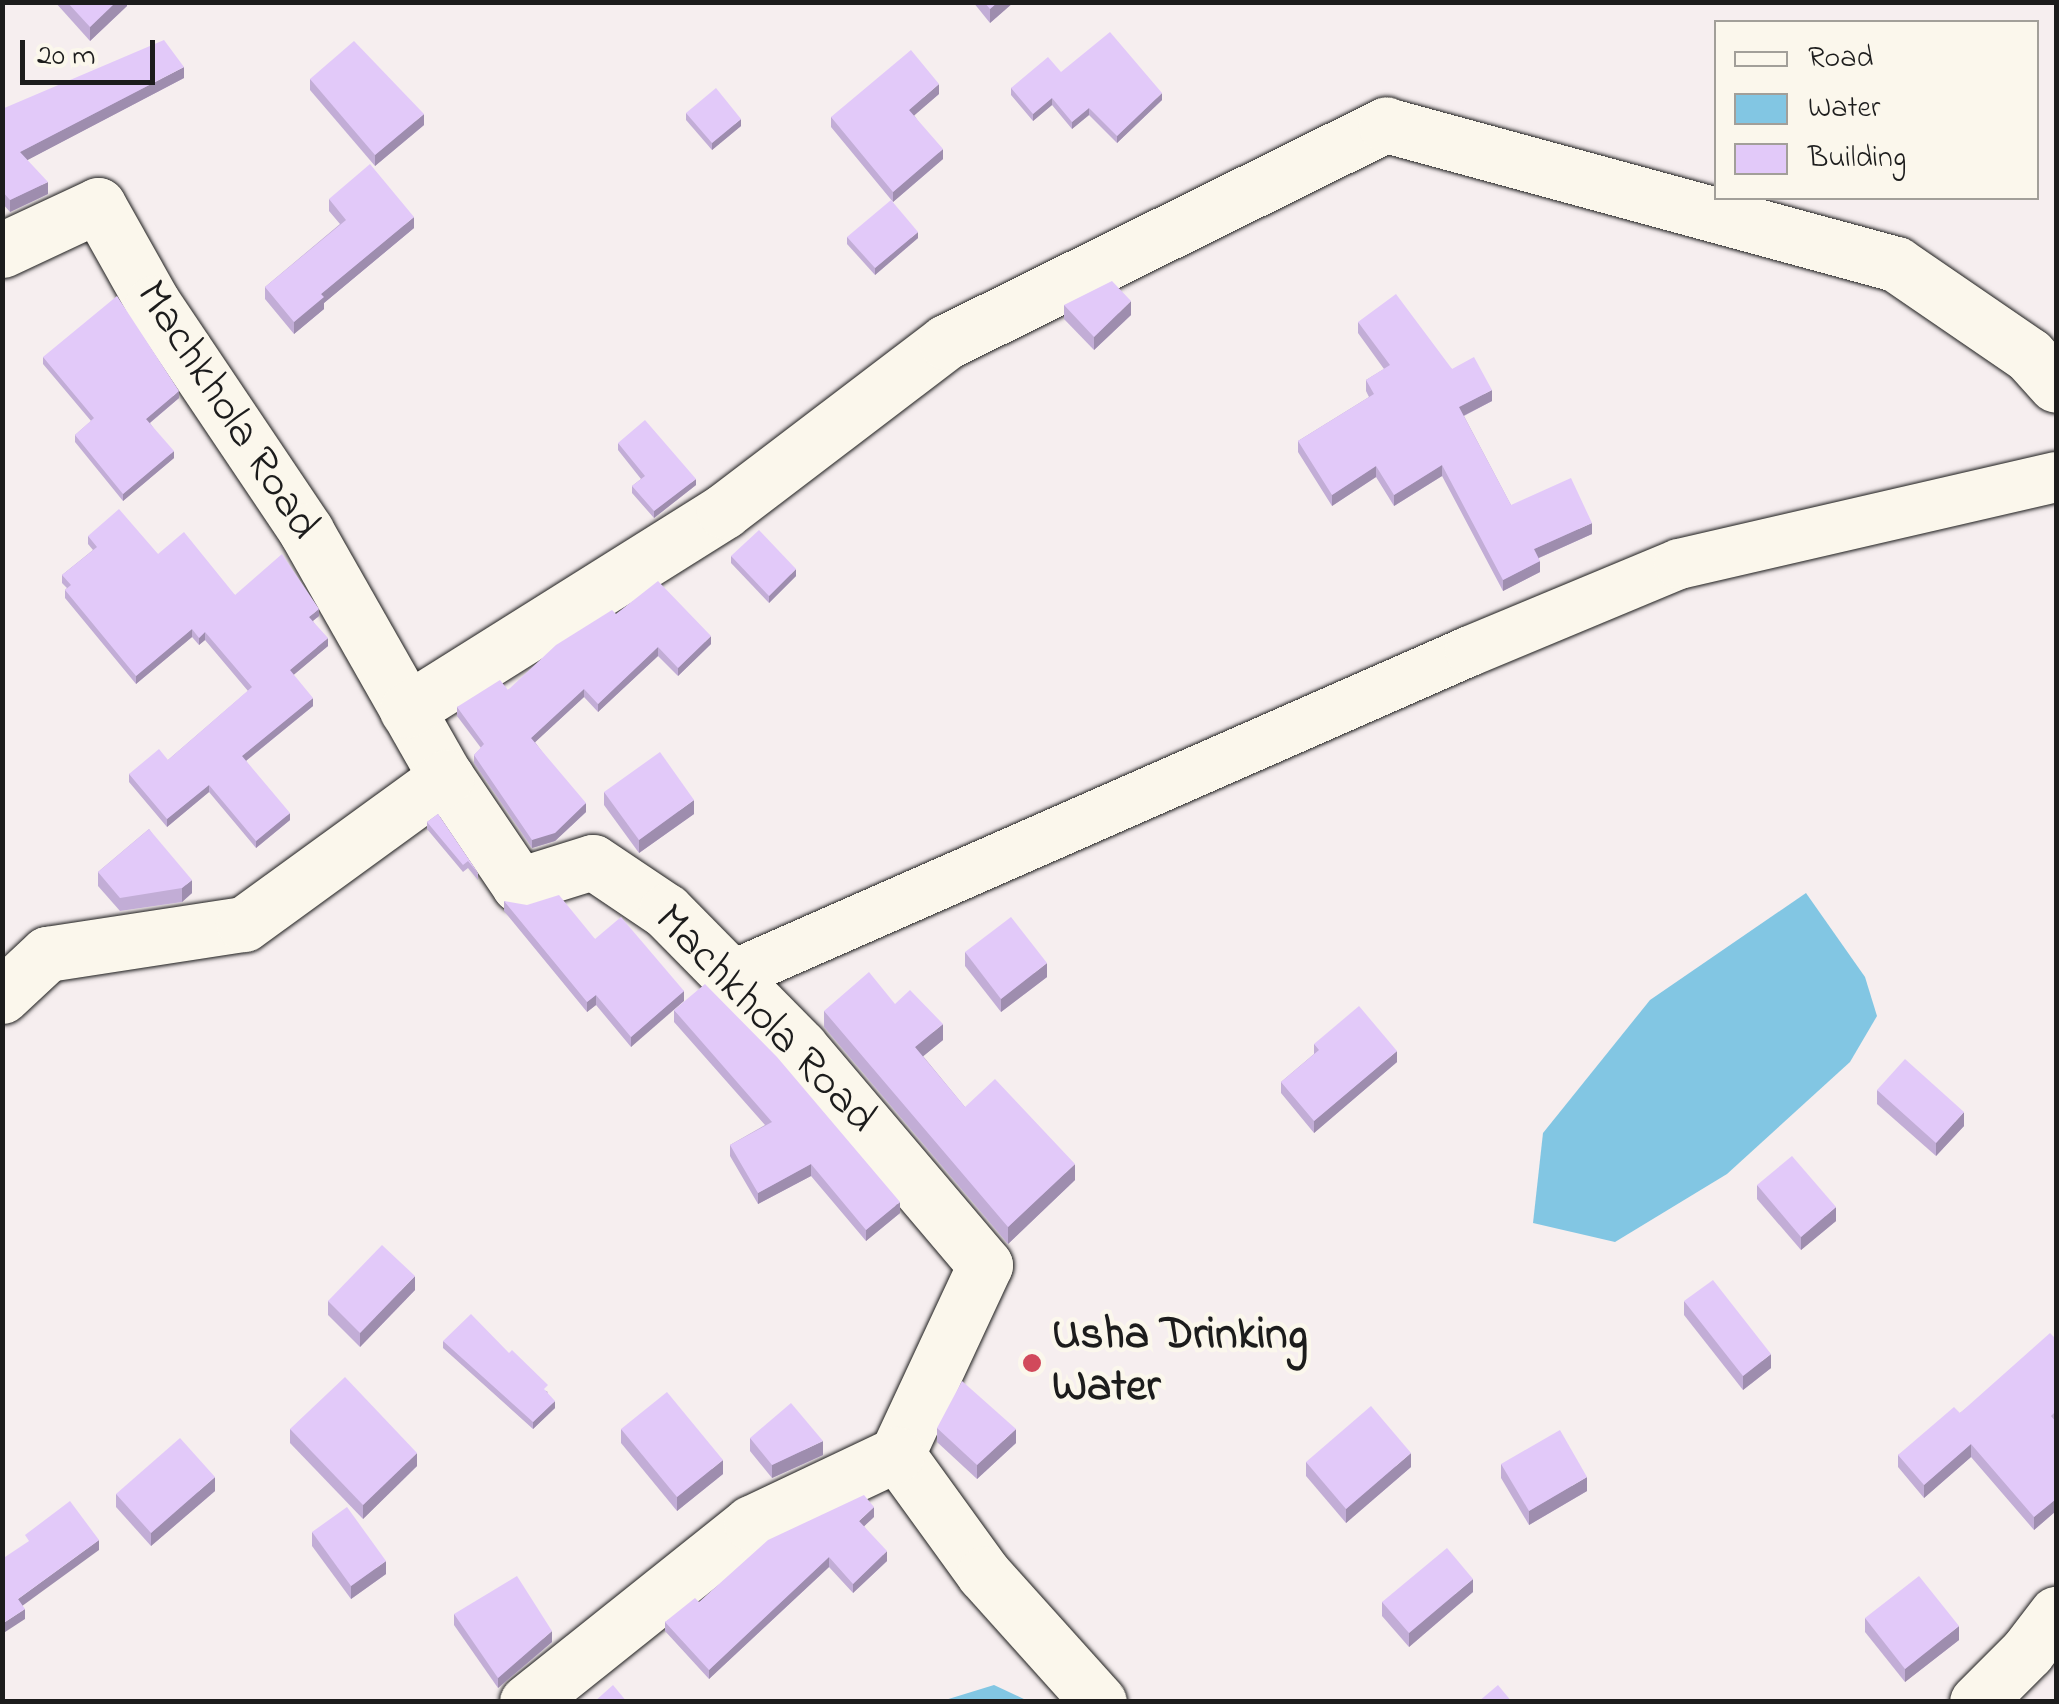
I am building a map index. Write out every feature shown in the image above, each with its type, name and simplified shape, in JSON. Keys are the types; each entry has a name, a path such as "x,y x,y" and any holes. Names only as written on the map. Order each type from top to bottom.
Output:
{"street":[{"path":"407,710 724,511 946,342 1386,125 1896,264 2029,355 2056,385"},
{"name":"Machkhola Road","path":"2,250 98,205 152,303 306,531 446,777 519,885 593,862 666,911 800,1047 984,1265 898,1454"},
{"path":"731,976 1470,651 1679,564 2056,477"},
{"path":"2,996 46,954 244,924 446,777"},
{"path":"527,1702 751,1523 898,1454 984,1574 1099,1702"},
{"path":"1977,1702 2027,1652 2056,1614"}],"water":[{"path":"1806,893 1865,977 1877,1016 1850,1062 1727,1174 1615,1242 1533,1223 1543,1133 1650,1000"},
{"path":"994,1685 1028,1701 942,1701"}],"building":[{"path":"67,2 116,2 90,27"},
{"path":"1110,32 1162,93 1117,136 1089,108 1072,122 1052,98 1033,114 1011,88 1048,57 1061,72"},
{"path":"164,40 184,67 20,152 48,182 10,200 2,191 2,109"},
{"path":"354,41 424,114 375,155 310,79"},
{"path":"911,50 939,84 909,110 943,149 893,192 831,117"},
{"path":"716,88 741,119 712,143 686,113"},
{"path":"370,164 414,217 321,294 324,297 294,322 265,287 346,220 329,199"},
{"path":"891,200 918,232 875,268 847,237"},
{"path":"1112,281 1131,301 1094,337 1064,305"},
{"path":"1396,294 1452,369 1474,357 1492,390 1459,407 1511,505 1571,478 1592,523 1534,549 1540,561 1503,580 1442,465 1394,495 1376,466 1332,495 1298,441 1374,394 1366,380 1390,365 1358,322"},
{"path":"117,296 179,391 146,419 174,451 123,494 75,435 94,418 43,357"},
{"path":"645,420 696,479 654,511 632,486 645,476 618,443"},
{"path":"119,509 158,554 184,532 235,595 282,554 319,609 309,617 328,638 290,670 313,698 242,756 290,813 256,841 209,785 167,819 129,774 159,749 168,760 252,687 205,632 199,638 192,629 136,676 65,590 71,585 62,575 97,547 88,536"},
{"path":"759,530 796,569 769,596 731,556"},
{"path":"658,581 711,636 678,668 658,647 598,704 584,689 531,738 586,803 555,833 532,840 474,755 484,744 457,707 500,680 508,690 556,645 612,610 616,614"},
{"path":"660,752 694,800 639,840 604,792"},
{"path":"438,814 478,873 468,861 463,865 427,822"},
{"path":"149,829 192,880 182,888 120,898 98,872"},
{"path":"559,895 595,939 621,917 684,991 631,1037 596,995 587,1002 504,901 527,905"},
{"path":"1011,917 1047,963 1001,999 965,952"},
{"path":"869,972 895,1004 910,990 943,1024 915,1047 965,1107 995,1079 1075,1164 1008,1227 824,1011"},
{"path":"705,984 777,1057 900,1202 866,1230 811,1164 758,1193 730,1145 772,1122 674,1010"},
{"path":"1359,1006 1397,1051 1314,1121 1281,1082 1319,1050 1314,1044"},
{"path":"1905,1059 1964,1112 1936,1143 1877,1090"},
{"path":"1792,1156 1836,1207 1801,1237 1757,1185"},
{"path":"382,1245 415,1276 360,1333 328,1301"},
{"path":"1713,1280 1771,1354 1743,1376 1684,1301"},
{"path":"471,1314 548,1385 544,1389 555,1401 533,1422 443,1341"},
{"path":"2050,1333 2056,1339 2056,1411 2051,1416 2056,1422 2056,1499 2034,1517 1971,1444 1924,1485 1898,1455 1954,1407 1960,1413"},
{"path":"345,1377 417,1453 363,1505 290,1429"},
{"path":"962,1381 1016,1429 977,1465 937,1428"},
{"path":"667,1392 723,1460 677,1497 621,1429"},
{"path":"791,1403 823,1441 772,1465 750,1438"},
{"path":"1371,1406 1411,1453 1346,1509 1306,1462"},
{"path":"1560,1430 1587,1477 1529,1511 1501,1464"},
{"path":"180,1438 215,1477 151,1533 116,1494"},
{"path":"864,1495 874,1507 859,1521 887,1551 853,1584 829,1557 709,1670 665,1622 695,1598 699,1602 768,1540"},
{"path":"70,1501 99,1540 18,1599 25,1609 2,1624 2,1559 29,1541 25,1535"},
{"path":"347,1507 386,1561 351,1586 312,1532"},
{"path":"1447,1548 1473,1579 1409,1633 1382,1602"},
{"path":"517,1576 552,1631 498,1678 454,1614"},
{"path":"1919,1576 1959,1626 1905,1669 1865,1618"},
{"path":"613,1685 627,1702 594,1702"},
{"path":"1498,1685 1512,1702 1478,1702"}],"place":[{"name":"Usha Drinking Water","path":"1032,1363"}]}
